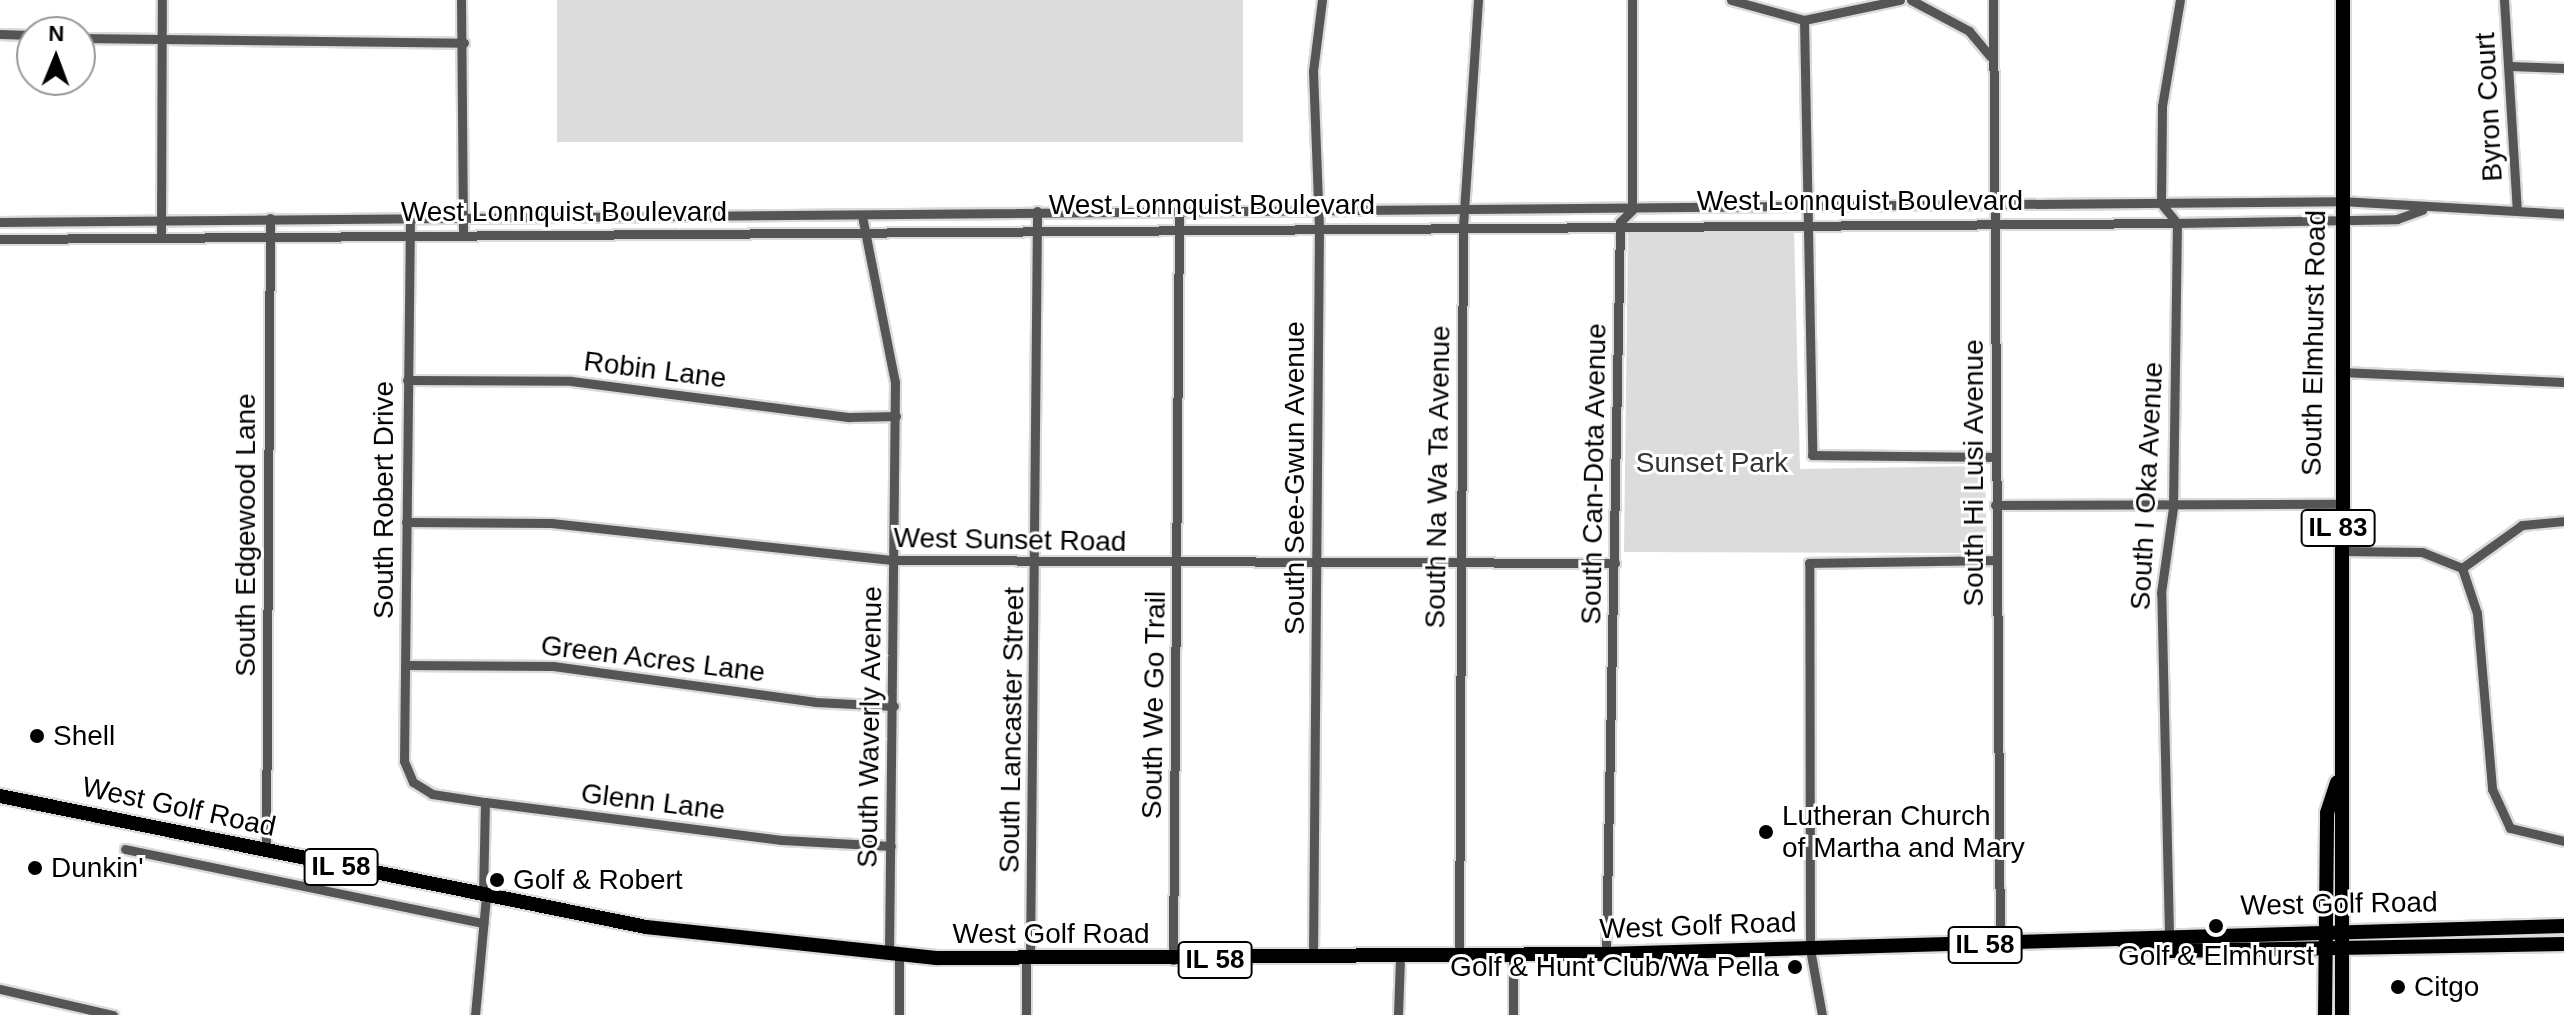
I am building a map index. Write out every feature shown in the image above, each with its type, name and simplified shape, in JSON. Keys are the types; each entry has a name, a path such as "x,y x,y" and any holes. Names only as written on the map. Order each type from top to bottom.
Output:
{"main road":[{"name":"South Elmhurst Road","path":"2342,1015 2345,814 2337,783 2343,0"},
{"name":"South Elmhurst Road","path":"2325,1015 2327,813 2337,783"},
{"name":"West Golf Road","path":"0,796 646,927 894,955 1028,962 1513,956 2116,943 2169,951 2564,944"},
{"name":"West Golf Road","path":"2116,943 2169,933 2564,926"}],"street":[{"path":"161,236 162,0"},
{"path":"461,0 464,43 463,233"},
{"name":"South See-Gwun Avenue","path":"1313,958 1319,227 1313,209 1313,71 1322,0"},
{"name":"South Na Wa Ta Avenue","path":"1459,956 1458,564 1463,226 1467,208 1478,0"},
{"path":"1620,222 1632,210 1632,0"},
{"path":"1731,0 1804,20 1900,0"},
{"path":"1911,0 1969,31 1990,56"},
{"name":"South Hi Lusi Avenue","path":"1993,0 1990,56 1995,202 2000,945"},
{"path":"2177,223 2161,203 2162,106 2180,0"},
{"name":"Byron Court","path":"2504,0 2517,211"},
{"path":"1804,20 1804,205 1812,455 1995,457"},
{"path":"96,39 161,43 464,43"},
{"path":"2510,66 2564,68"},
{"name":"West Lonnquist Boulevard","path":"0,222 862,216 1179,209 1632,210 1995,202 2341,201 2422,210 2564,214"},
{"name":"South We Go Trail","path":"1173,960 1179,209"},
{"name":"West Lonnquist Boulevard","path":"0,239 463,233 863,234 1038,228 1620,222 2177,223 2341,221 2422,210"},
{"name":"South Lancaster Street","path":"1026,1015 1036,564 1037,211"},
{"name":"South Waverly Avenue","path":"862,216 863,234 893,358 896,416 891,846 899,1015"},
{"name":"South Robert Drive","path":"410,217 404,761 413,782"},
{"name":"South Edgewood Lane","path":"266,851 270,218"},
{"name":"South Can-Dota Avenue","path":"1606,954 1620,222"},
{"name":"South I Oka Avenue","path":"2169,933 2161,593 2173,508 2177,223"},
{"path":"2339,372 2564,382"},
{"name":"Robin Lane","path":"407,380 571,381 850,417 896,416"},
{"path":"1995,505 2173,508 2338,504"},
{"path":"2462,568 2522,525 2564,521"},
{"name":"West Sunset Road","path":"406,522 551,523 894,560 1177,565 1615,563"},
{"path":"2338,551 2422,552 2462,568 2477,613 2492,789 2510,828 2564,841"},
{"path":"1822,1015 1810,949 1809,563 1996,560"},
{"name":"Green Acres Lane","path":"405,665 553,666 815,702 894,706"},
{"name":"Glenn Lane","path":"413,782 432,794 485,802 782,840 891,846"},
{"path":"475,1015 485,896 485,802"},
{"name":"West Golf Road","path":"125,849 483,923"},
{"path":"1513,956 1513,1015"},
{"path":"1398,1015 1400,957"},
{"path":"0,989 113,1015"}],"green space":[{"path":"557,0 1243,0 1243,142 557,142"},
{"name":"Sunset Park","path":"1794,228 1800,469 1985,466 1987,553 1624,552 1628,229"}],"place":[{"name":"Shell","path":"37,736"},
{"name":"Lutheran Church of Martha and Mary","path":"1766,832"},
{"name":"Dunkin'","path":"35,868"},
{"name":"Golf & Robert","path":"497,880"},
{"name":"Golf & Elmhurst","path":"2216,926"},
{"name":"Golf & Hunt Club/Wa Pella","path":"1795,967"},
{"name":"Citgo","path":"2398,987"}]}
